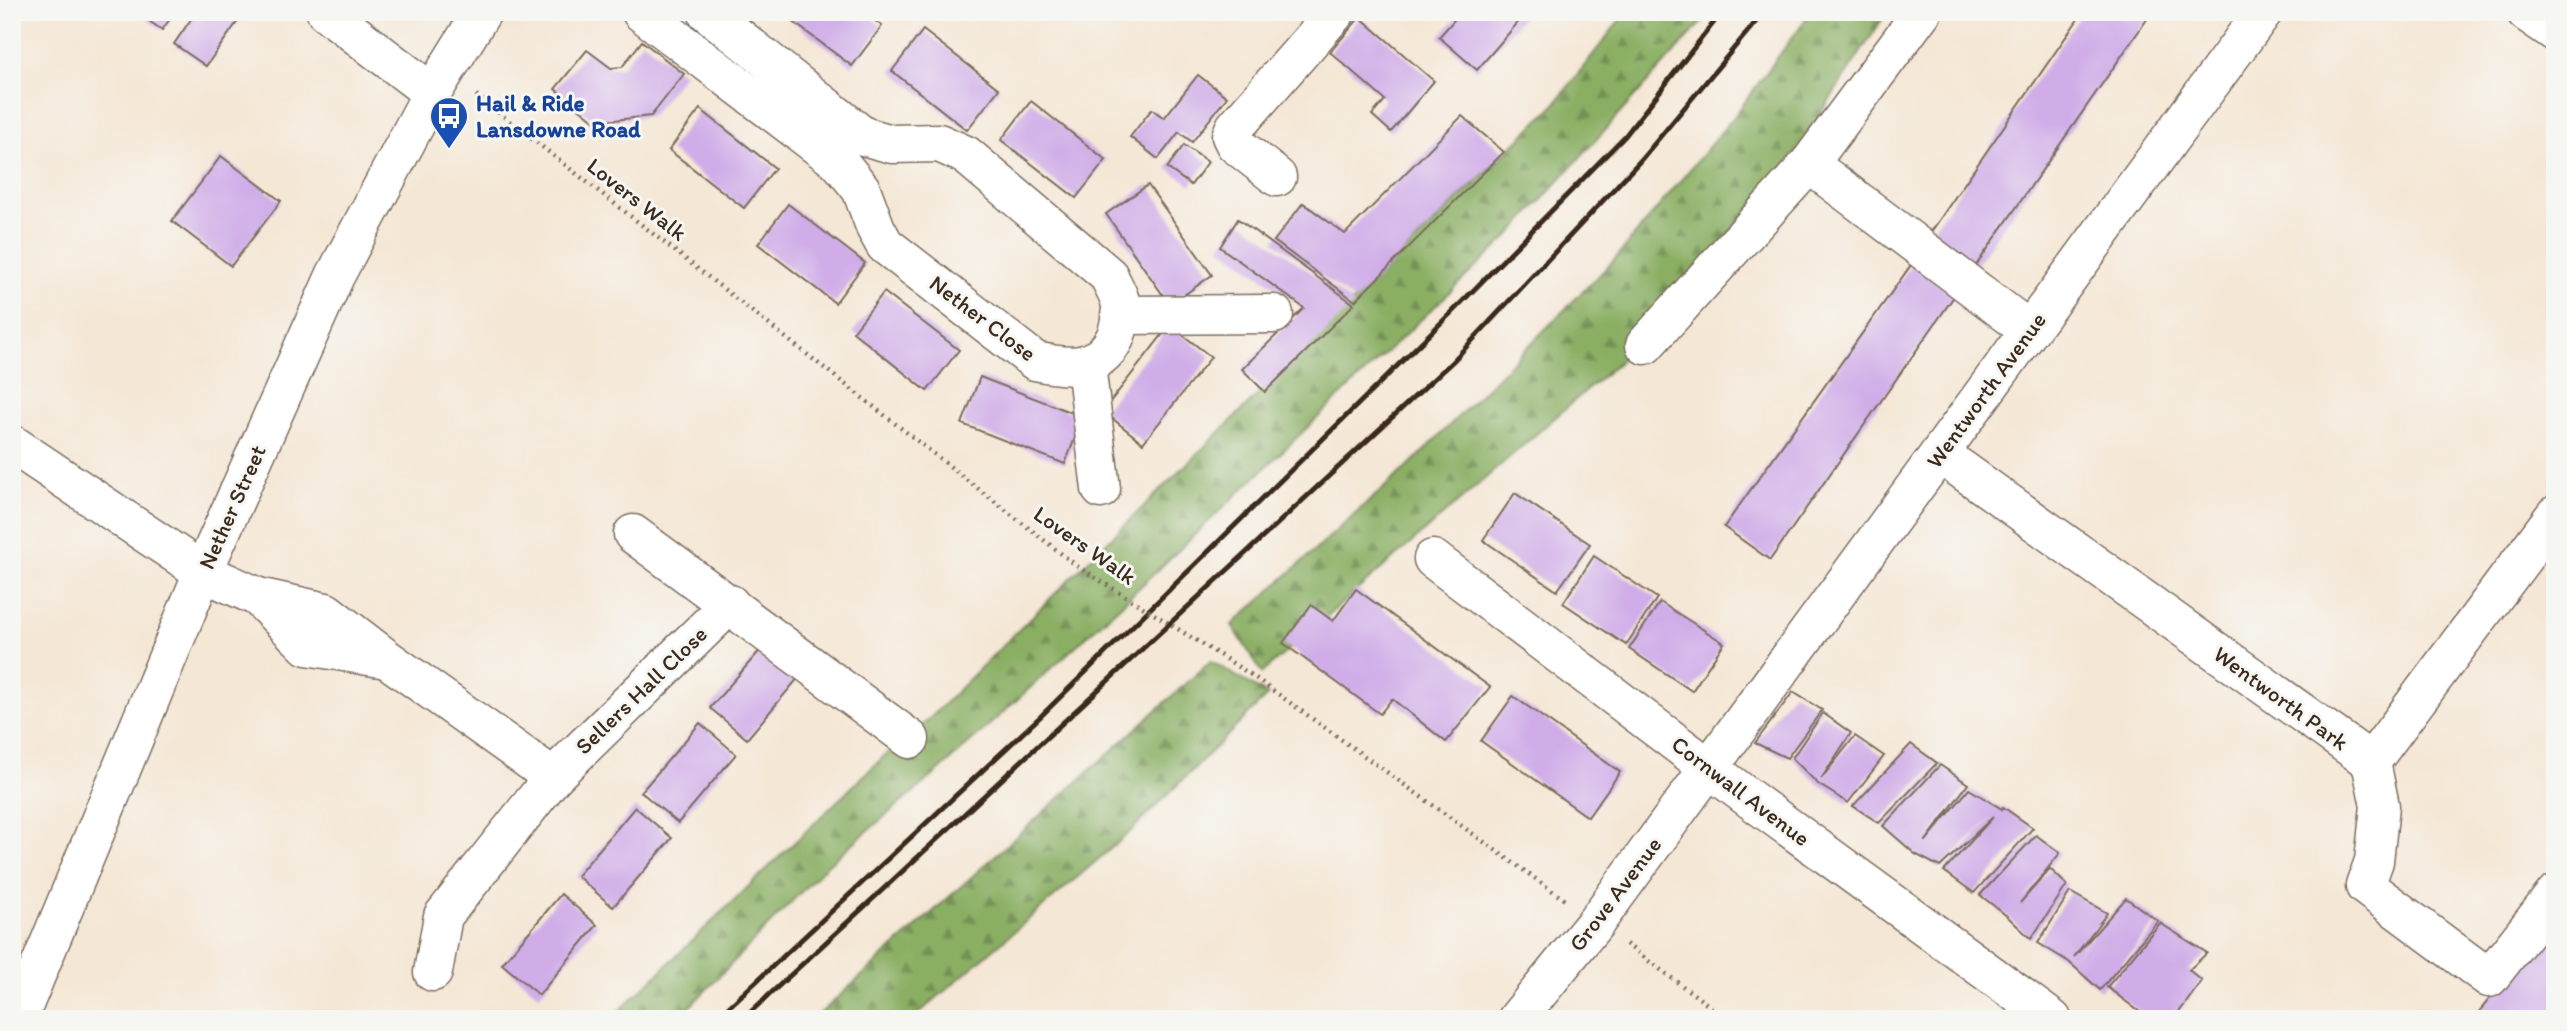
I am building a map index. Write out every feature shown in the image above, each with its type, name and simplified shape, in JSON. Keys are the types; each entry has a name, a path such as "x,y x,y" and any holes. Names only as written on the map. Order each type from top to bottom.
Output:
{"street":[{"path":"326,12 438,82"},
{"name":"Nether Street","path":"18,1019 203,572 335,276 438,82 482,12"},
{"name":"Nether Close","path":"641,12 840,163 861,189 885,245 1035,361 1062,367 1086,365"},
{"path":"707,12 863,136 892,144 939,143 966,155 1109,276 1121,303 1119,328 1108,351 1086,365 1101,489"},
{"path":"1277,177 1236,144 1231,136 1235,127 1336,12"},
{"path":"1645,345 1809,164 1922,12"},
{"name":"Wentworth Avenue","path":"1710,767 2263,12"},
{"path":"2526,12 2555,32"},
{"path":"1809,164 2029,330"},
{"path":"1120,315 1274,314"},
{"path":"12,444 203,572 258,597 326,612 387,659 553,777"},
{"name":"Wentworth Park","path":"1940,454 2371,762 2555,515"},
{"path":"633,534 910,738"},
{"name":"Cornwall Avenue","path":"1433,559 2052,1019"},
{"name":"Sellers Hall Close","path":"433,972 443,916 553,777 730,604"},
{"path":"2371,762 2380,806 2375,861 2365,887 2462,959 2489,978 2555,894"},
{"name":"Grove Avenue","path":"1517,1019 1596,922 1710,767"}],"path":[{"name":"Lovers Walk","path":"438,82 1077,566 1250,674 1727,1019"}],"green space":[{"path":"1626,12 1711,12 1512,233 1124,602 940,770 827,865 678,1019 611,1019 904,737 910,738 1554,105"},
{"path":"1811,12 1887,12 1791,159 1629,353 1262,673 1232,625 1417,458 1615,259 1733,118"},
{"path":"1211,661 1268,695 1130,832 912,1019 814,1019"}],"building":[{"path":"136,12 175,12 162,30"},
{"path":"196,12 225,12 238,21 206,66 174,44"},
{"path":"780,12 864,12 882,26 852,66"},
{"path":"1461,12 1527,12 1477,70 1439,37"},
{"path":"2083,12 2152,12 1968,277 1922,245"},
{"path":"1360,17 1434,81 1391,132 1372,115 1385,100 1330,52"},
{"path":"923,30 999,89 967,130 892,71"},
{"path":"642,41 684,74 651,116 596,122 555,89 587,50 611,68 622,67"},
{"path":"1198,75 1227,97 1192,142 1179,132 1158,159 1130,137 1152,109 1164,118"},
{"path":"1031,101 1106,160 1076,198 1001,140"},
{"path":"700,109 775,168 744,208 669,150"},
{"path":"1462,116 1504,152 1355,301 1274,241 1303,203 1345,234"},
{"path":"1184,145 1208,162 1191,185 1167,168"},
{"path":"221,156 281,201 231,266 172,221"},
{"path":"1148,185 1212,275 1170,305 1106,214"},
{"path":"788,204 865,263 835,303 758,244"},
{"path":"1238,219 1354,304 1265,392 1242,369 1304,308 1220,247"},
{"path":"1911,265 1955,295 1770,560 1724,527"},
{"path":"884,292 959,350 927,391 853,332"},
{"path":"1170,325 1211,357 1143,443 1103,411"},
{"path":"980,377 1083,417 1065,464 962,424"},
{"path":"1515,493 1590,544 1557,591 1483,540"},
{"path":"1594,556 1657,598 1626,645 1563,603"},
{"path":"1356,589 1490,687 1446,742 1392,699 1380,714 1283,643 1311,605 1333,621"},
{"path":"1660,602 1724,643 1692,691 1629,649"},
{"path":"769,640 805,670 747,739 710,708"},
{"path":"1793,692 1822,710 1787,758 1755,743"},
{"path":"1513,696 1620,772 1588,817 1481,741"},
{"path":"1823,713 1851,733 1821,779 1855,736 1884,756 1848,803 1818,784 1792,758"},
{"path":"700,723 736,754 678,823 641,792"},
{"path":"1911,744 1937,763 1879,823 1853,806"},
{"path":"1940,765 1968,784 1925,842 1969,789 2002,809 2003,807 2033,828 1974,893 1944,871 1993,817 1940,867 1915,854 1883,826"},
{"path":"635,807 672,838 613,907 577,876"},
{"path":"2036,835 2060,853 2020,903 2050,869 2067,885 2031,939 1980,895"},
{"path":"2070,892 2107,913 2074,957 2126,898 2158,921 2100,990 2069,962 2038,943"},
{"path":"561,894 597,925 539,995 502,964"},
{"path":"2555,919 2555,1019 2473,1019"},
{"path":"2160,923 2207,953 2189,970 2202,981 2174,1019 2149,1019 2107,987"}],"railway":[{"path":"716,1019 1041,716 1453,311 1625,136 1722,12"},
{"path":"743,1019 1453,361 1640,161 1764,12"}],"place":[{"name":"Hail & Ride Lansdowne Road","path":"449,150"}]}
